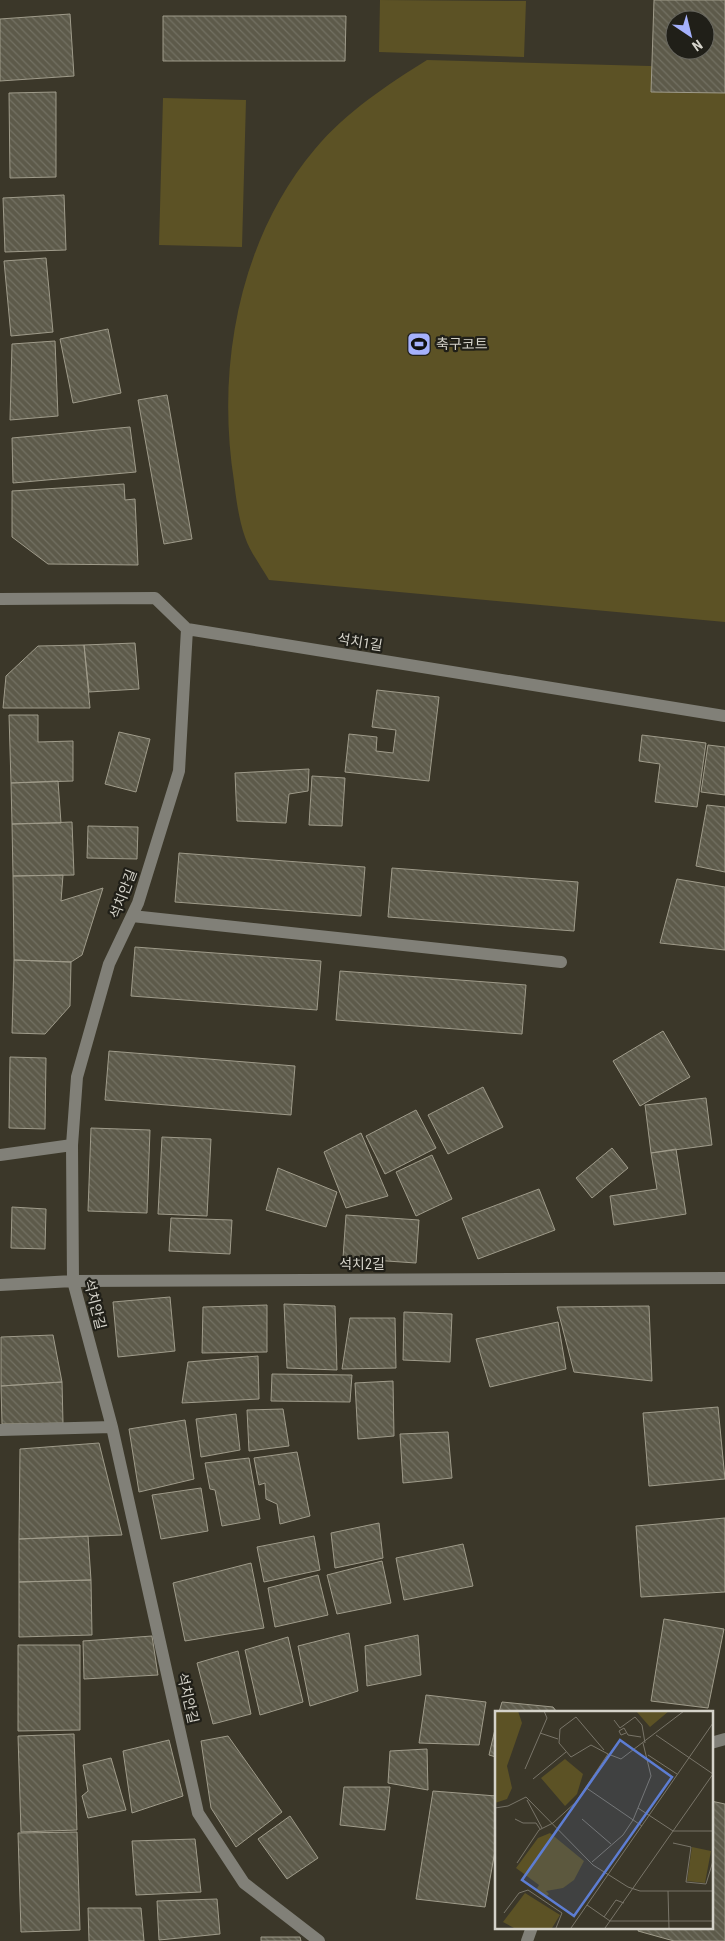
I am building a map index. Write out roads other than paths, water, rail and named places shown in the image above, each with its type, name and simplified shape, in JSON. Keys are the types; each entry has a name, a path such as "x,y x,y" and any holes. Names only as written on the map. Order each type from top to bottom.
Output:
{"street":[{"path":"0,599 155,598 187,629"},
{"name":"석치1길","path":"187,629 725,716"},
{"name":"석치안길","path":"187,629 179,771 138,903 109,964 77,1077 72,1145 73,1281 112,1427 198,1813 244,1883 319,1941"},
{"path":"132,916 561,962"},
{"path":"0,1155 72,1145"},
{"name":"석치2길","path":"0,1285 73,1281 725,1278"},
{"path":"0,1430 112,1427"},
{"path":"712,1743 725,1739"},
{"path":"527,1941 532,1928"}],"place":[{"name":"축구코트","path":"419,344"}]}
